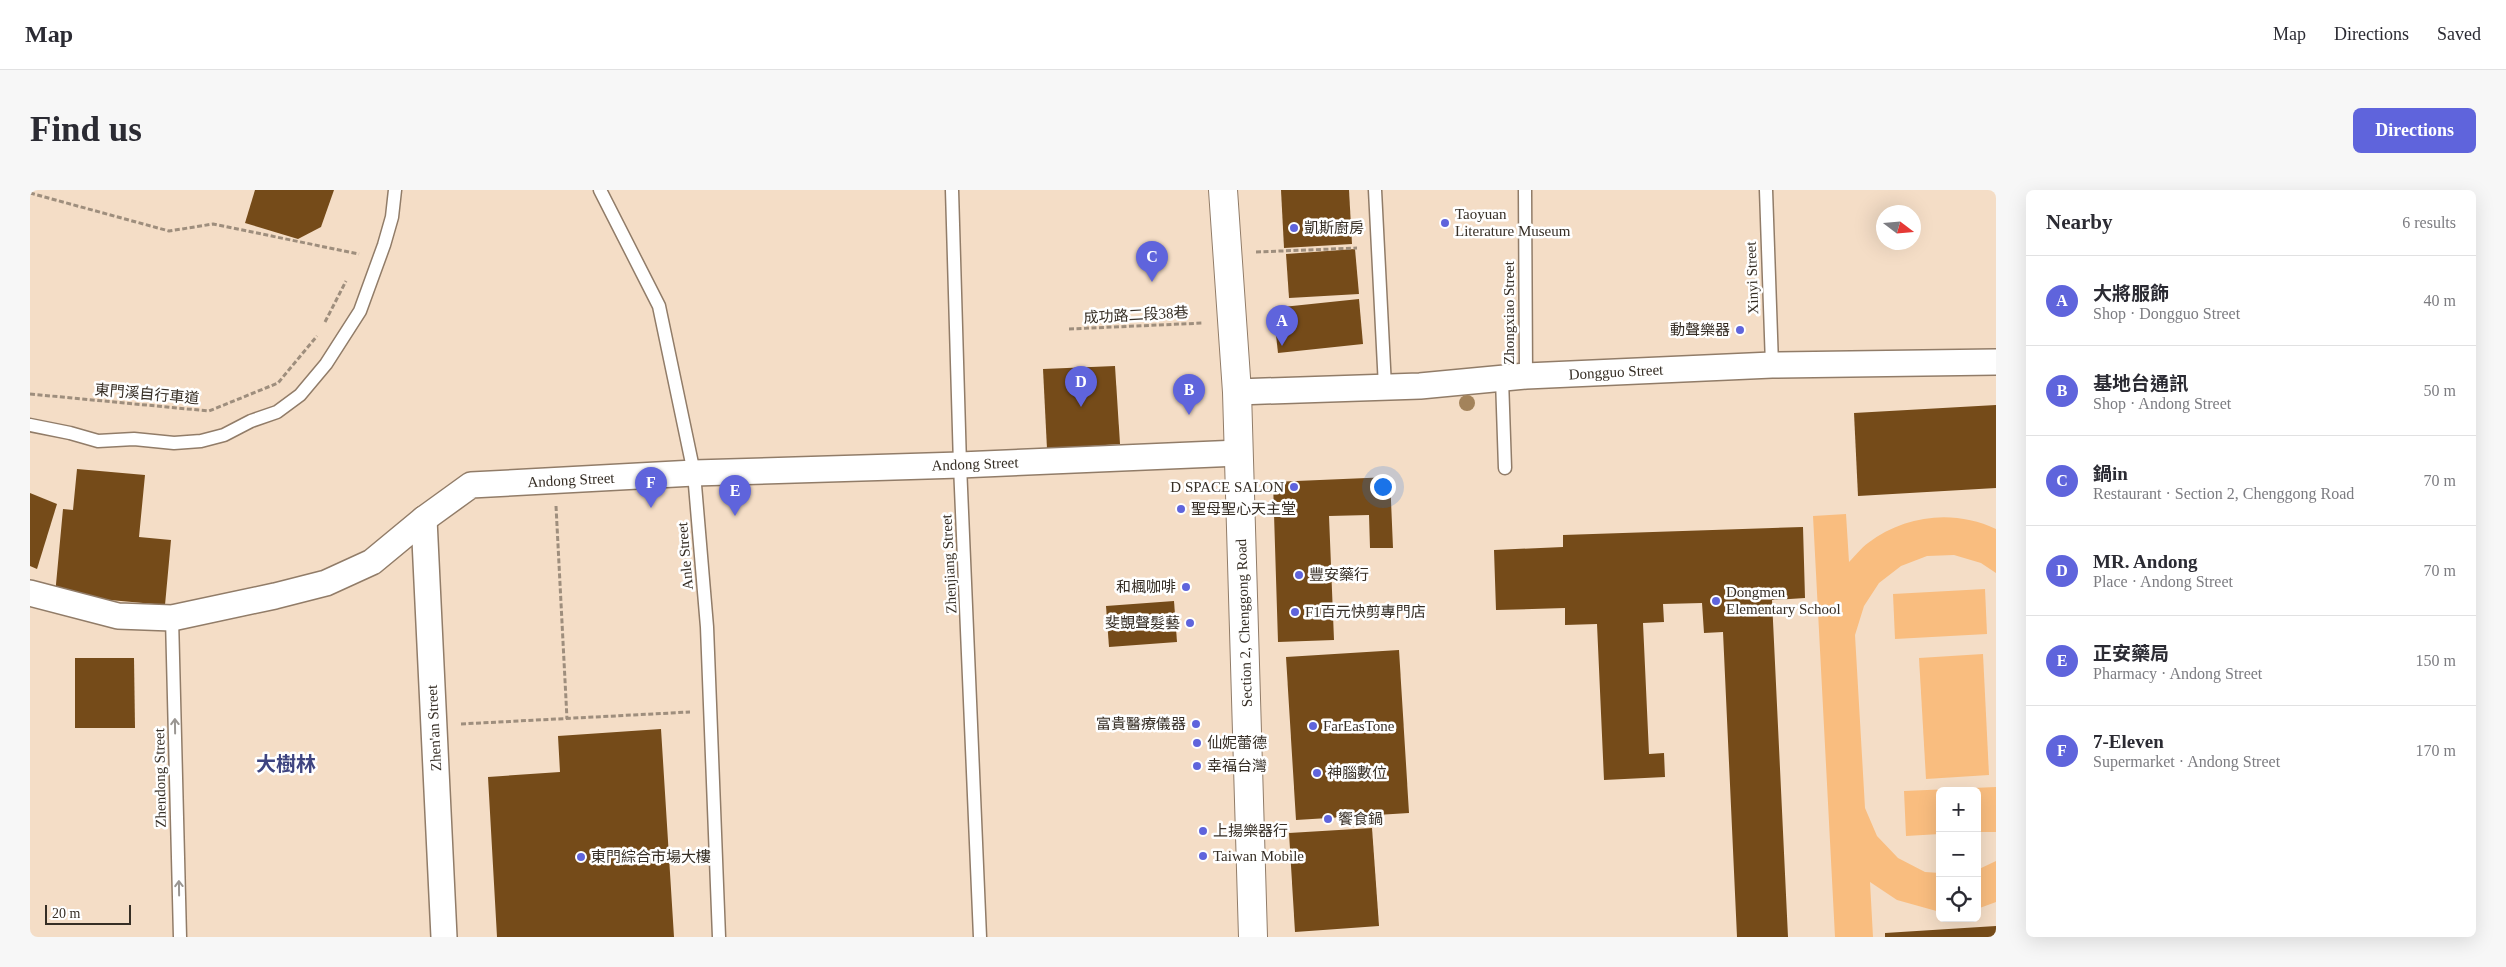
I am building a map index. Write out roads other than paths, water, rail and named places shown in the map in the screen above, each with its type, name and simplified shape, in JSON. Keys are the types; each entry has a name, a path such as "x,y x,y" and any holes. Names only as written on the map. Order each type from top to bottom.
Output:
{"street":[{"name":"Section 2, Chenggong Road","path":"1223,190 1237,392 1253,937"},
{"name":"Dongguo Street","path":"1237,392 1385,387 1514,377 1772,365 1996,362"},
{"name":"Andong Street","path":"30,593 118,616 172,618 275,596 326,583 372,562 424,519 471,485 694,473 960,465 1239,453"},
{"name":"Zhen'an Street","path":"424,519 444,937"}],"lane":[{"path":"30,426 70,432 98,440 134,439 174,443 201,441 224,435 251,421 277,412 300,394 326,364 360,311 384,245 392,217 395,190"},
{"name":"Anle Street","path":"600,190 659,306 694,473 707,627 719,937"},
{"name":"Zhenjiang Street","path":"952,190 960,465 980,937"},
{"path":"1375,190 1385,387"},
{"name":"Zhongxiao Street","path":"1505,468 1514,377 1525,190"},
{"name":"Xinyi Street","path":"1766,190 1772,365"},
{"name":"Zhendong Street","path":"172,618 180,937"}],"place":[{"name":"Taoyuan Literature Museum","path":"1445,223"},
{"name":"凱斯廚房","path":"1294,228"},
{"name":"鍋in","path":"1152,282"},
{"name":"動聲樂器","path":"1740,330"},
{"name":"大將服飾","path":"1282,346"},
{"name":"MR. Andong","path":"1081,407"},
{"name":"基地台通訊","path":"1189,415"},
{"name":"D SPACE SALON","path":"1294,487"},
{"name":"7-Eleven","path":"651,508"},
{"name":"聖母聖心天主堂","path":"1181,509"},
{"name":"正安藥局","path":"735,516"},
{"name":"豐安藥行","path":"1299,575"},
{"name":"和楓咖啡","path":"1186,587"},
{"name":"Dongmen Elementary School","path":"1716,601"},
{"name":"F1百元快剪專門店","path":"1295,612"},
{"name":"斐覬聲髮藝","path":"1190,623"},
{"name":"富貴醫療儀器","path":"1196,724"},
{"name":"FarEasTone","path":"1313,726"},
{"name":"仙妮蕾德","path":"1197,743"},
{"name":"幸福台灣","path":"1197,766"},
{"name":"神腦數位","path":"1317,773"},
{"name":"饗食鍋","path":"1328,819"},
{"name":"上揚樂器行","path":"1203,831"},
{"name":"Taiwan Mobile","path":"1203,856"},
{"name":"東門綜合市場大樓","path":"581,857"}],"district":[{"name":"大樹林","path":"286,764"}]}
